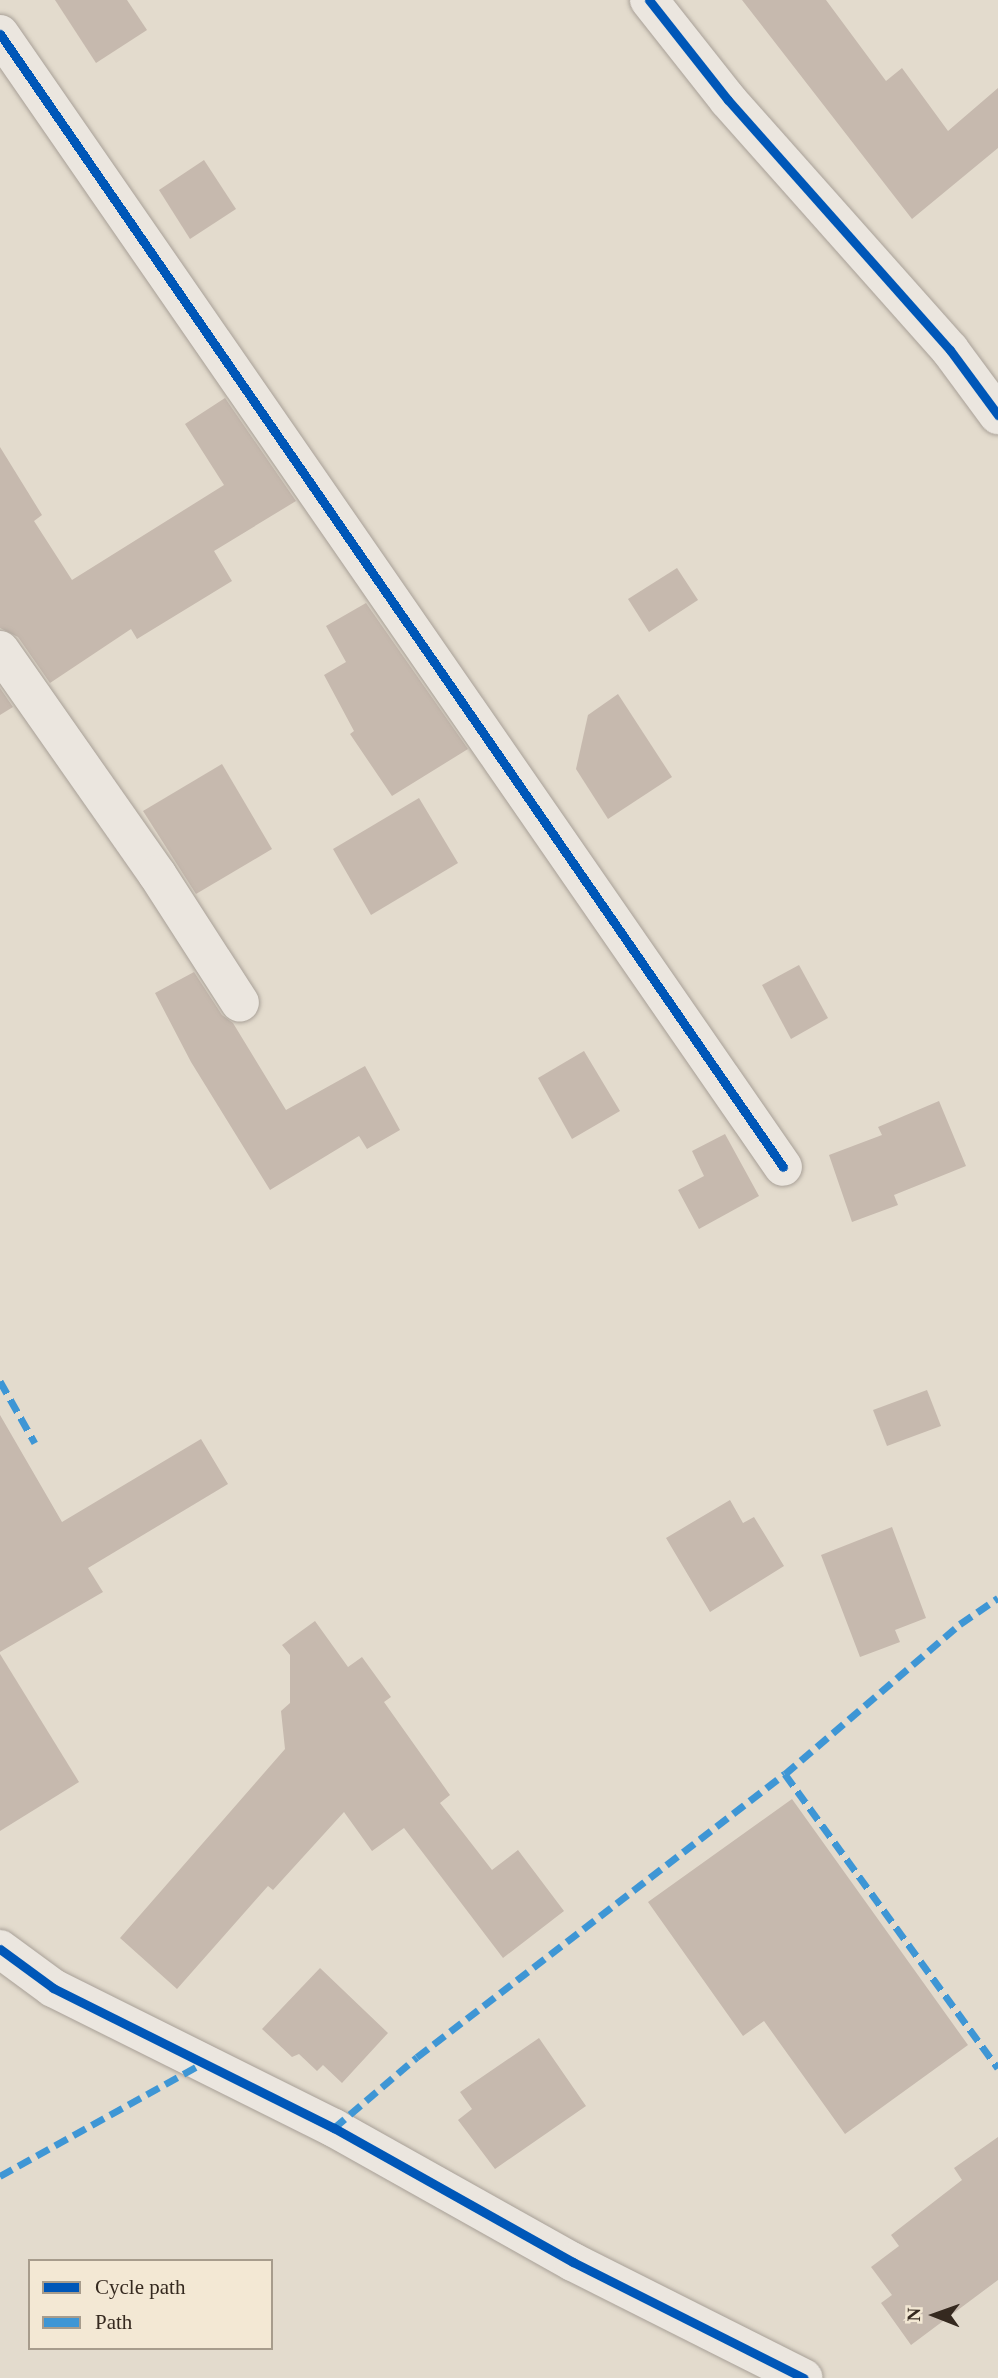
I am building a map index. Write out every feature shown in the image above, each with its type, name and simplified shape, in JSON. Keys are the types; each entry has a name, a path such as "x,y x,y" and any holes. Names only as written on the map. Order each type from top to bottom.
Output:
{"street":[{"path":"649,0 728,100 950,350 998,415"},
{"path":"0,34 783,1167"},
{"path":"0,650 157,874 240,1003"},
{"path":"0,1949 54,1988 371,2147 573,2262 804,2378"}],"building":[{"path":"55,0 127,0 147,30 96,63"},
{"path":"742,0 826,0 886,81 902,68 948,131 998,88 998,148 912,219"},
{"path":"204,160 236,209 190,239 159,190"},
{"path":"225,398 296,501 214,551 232,581 137,639 131,629 50,683 18,637 0,628 0,447 42,515 34,521 72,580 224,485 185,424"},
{"path":"677,568 698,600 649,632 628,599"},
{"path":"366,603 468,749 392,796 350,734 354,731 324,675 346,662 326,626"},
{"path":"0,688 13,707 0,715"},
{"path":"618,694 672,777 608,819 576,769 588,715"},
{"path":"222,764 272,849 196,894 143,811"},
{"path":"419,798 458,863 371,915 333,849"},
{"path":"799,965 828,1018 791,1039 762,985"},
{"path":"194,972 222,1015 233,1023 286,1110 365,1066 400,1130 367,1149 359,1136 270,1190 191,1062 155,993"},
{"path":"584,1051 620,1111 572,1139 538,1078"},
{"path":"939,1101 966,1166 894,1195 898,1205 852,1222 829,1155 882,1135 878,1127"},
{"path":"725,1134 759,1196 699,1229 678,1190 704,1176 692,1151"},
{"path":"927,1390 941,1426 887,1446 873,1410"},
{"path":"0,1415 62,1522 201,1439 228,1484 88,1568 103,1592 0,1652"},
{"path":"730,1500 743,1523 754,1517 784,1566 710,1612 666,1538"},
{"path":"892,1527 926,1618 895,1630 900,1642 860,1657 821,1555"},
{"path":"315,1621 348,1667 362,1657 391,1697 384,1702 450,1795 440,1803 492,1870 518,1850 564,1911 503,1958 404,1828 372,1851 344,1812 273,1890 268,1886 177,1989 120,1938 285,1749 281,1711 290,1703 290,1655 282,1645"},
{"path":"0,1654 79,1782 0,1831"},
{"path":"792,1799 968,2045 845,2134 764,2021 743,2036 648,1902"},
{"path":"320,1968 388,2033 342,2083 323,2065 317,2071 299,2054 292,2057 262,2029"},
{"path":"539,2038 586,2106 495,2169 458,2120 472,2109 460,2092"},
{"path":"998,2137 998,2280 911,2345 881,2303 892,2295 871,2267 899,2246 891,2235 962,2180 954,2168"}],"marked path":[{"path":"0,1381 35,1443"},
{"path":"334,2128 417,2057 785,1774 960,1624 998,1598"},
{"path":"785,1774 998,2068"},
{"path":"0,2176 205,2062"}],"cycle path":[{"path":"649,0 728,100 950,350 998,415"},
{"path":"0,34 783,1167"},
{"path":"0,1949 53,1988 334,2128 573,2262 804,2378"}]}
